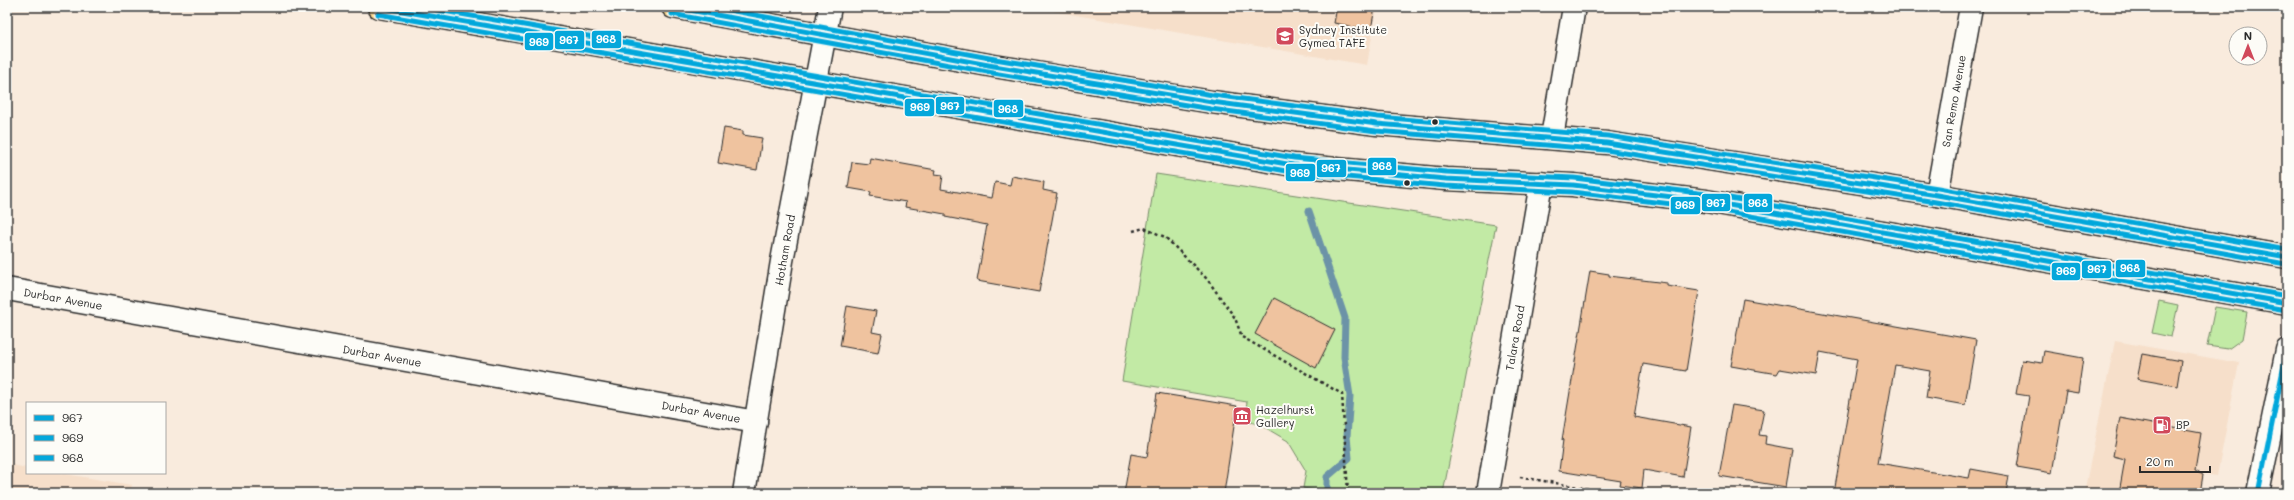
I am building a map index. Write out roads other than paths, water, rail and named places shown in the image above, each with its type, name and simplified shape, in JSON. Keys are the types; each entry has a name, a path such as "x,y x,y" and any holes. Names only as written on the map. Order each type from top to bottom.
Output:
{"main road":[{"path":"379,7 1293,165 1446,179 1541,183 1614,189 1706,201 2287,303"},
{"path":"673,7 994,66 1300,116 1608,143 1937,195 2287,257"}],"street":[{"name":"Hotham Road","path":"744,493 782,261 830,7"},
{"path":"1552,137 1574,7"},
{"name":"San Remo Avenue","path":"1937,195 1971,7"},
{"name":"Talara Road","path":"1488,493 1541,183"},
{"name":"Durbar Avenue","path":"7,289 756,422"},
{"path":"2258,493 2287,350"}],"waterway":[{"path":"1309,211 1345,318 1344,357 1350,396 1347,436 1349,458 1327,477 1327,488"}],"place":[{"name":"Sydney Institute Gymea TAFE","path":"1285,36"},
{"name":"Hazelhurst Gallery","path":"1242,416"},
{"name":"BP","path":"2162,425"}]}
